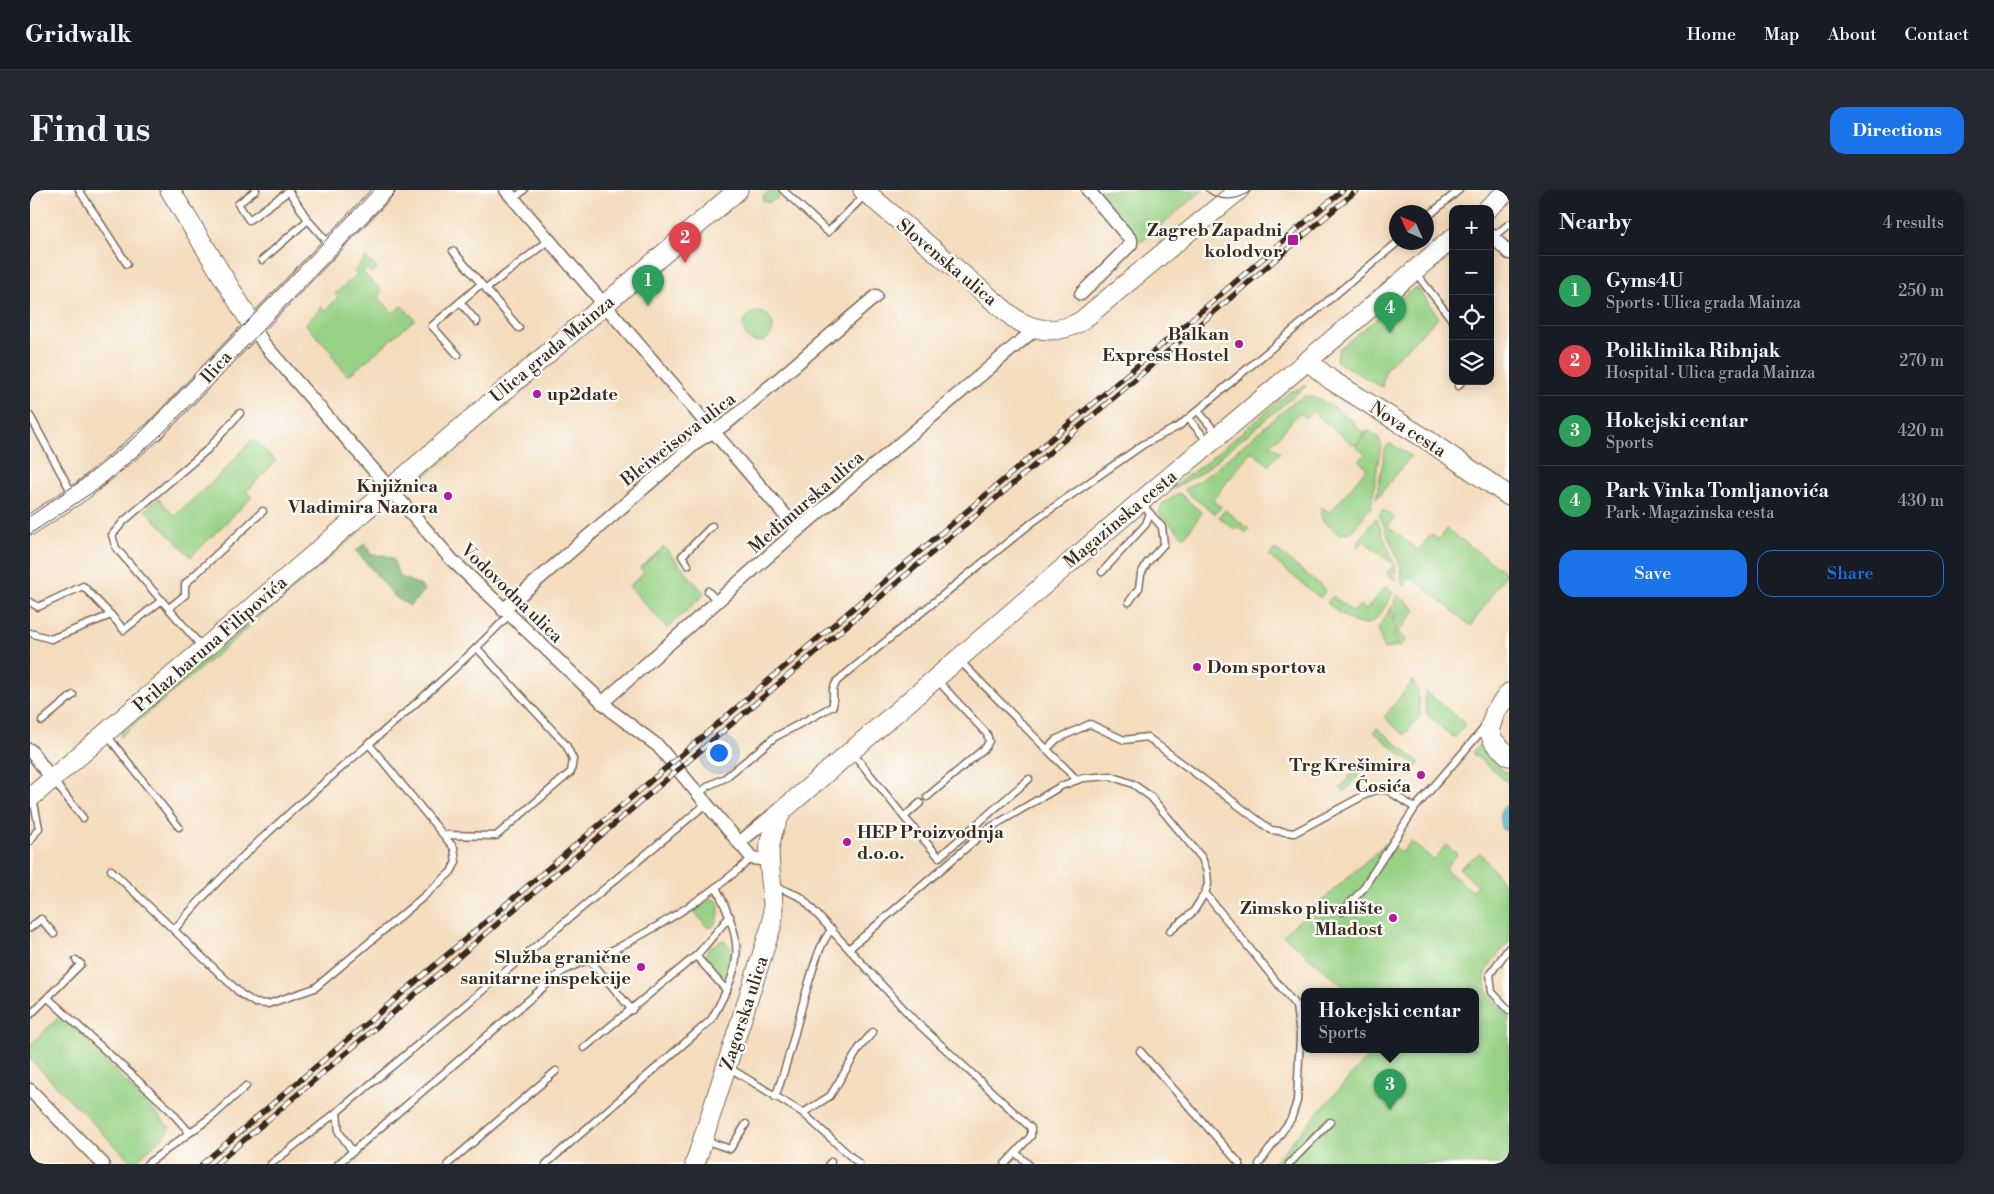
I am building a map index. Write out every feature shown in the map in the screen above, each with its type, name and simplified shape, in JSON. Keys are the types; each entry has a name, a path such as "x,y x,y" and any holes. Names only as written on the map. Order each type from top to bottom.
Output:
{"main road":[{"path":"170,190 254,326"},
{"name":"Ilica","path":"30,525 74,496 154,431 385,190"},
{"name":"Ulica grada Mainza","path":"389,489 738,190"},
{"path":"1034,330 1054,331 1080,322 1239,190"},
{"path":"1492,205 1509,190"},
{"name":"Slovenska ulica","path":"865,192 1015,320 1034,330"},
{"name":"Magazinska cesta","path":"760,859 773,828 789,803 958,658 1145,507 1214,440 1449,241"},
{"name":"Nova cesta","path":"1308,361 1331,380 1429,441 1509,496"},
{"name":"Prilaz baruna Filipovića","path":"31,796 389,489"},
{"path":"1509,693 1490,730 1509,756"},
{"name":"Zagorska ulica","path":"695,1164 772,924 772,885 760,859"}],"street":[{"path":"1081,294 1131,244 1131,240 1088,190"},
{"path":"510,194 548,241 798,530"},
{"path":"1494,237 1509,253"},
{"name":"Bleiweisova ulica","path":"506,612 698,441 727,424 876,296"},
{"name":"Vodovodna ulica","path":"254,326 264,344 452,560 602,703 626,724 658,746 739,844 760,859"},
{"name":"Međimurska ulica","path":"602,703 798,530 1034,330"},
{"path":"30,750 52,778"},
{"name":"Magazinska cesta","path":"739,844 789,803"},
{"path":"30,1090 103,1164"}],"lane":[{"path":"80,190 128,264"},
{"path":"256,190 238,204 249,220 288,190 308,220 330,246"},
{"path":"510,194 524,190"},
{"path":"783,190 828,232 865,192"},
{"path":"1434,211 1459,190"},
{"path":"262,260 308,220"},
{"path":"1494,234 1509,224"},
{"path":"458,355 432,326 460,302 548,241"},
{"path":"271,1164 337,1112 702,799 710,785 724,778 782,733 833,706 832,689 837,681 1000,546 1144,444 1166,434 1189,419 1389,250"},
{"path":"453,251 519,328"},
{"path":"1414,271 1449,316"},
{"path":"460,302 477,322"},
{"path":"1198,411 1214,440"},
{"path":"204,649 116,548 112,535 124,521 208,449 240,413"},
{"path":"30,416 74,496"},
{"path":"1189,419 1214,440"},
{"path":"1102,572 1143,528 1145,507"},
{"path":"1129,602 1139,588 1141,574 1147,563 1164,544 1164,530 1145,507"},
{"path":"169,608 185,595 186,584 263,511"},
{"path":"688,565 682,556 712,526"},
{"path":"30,602 38,608 82,586 124,630 162,600"},
{"path":"708,591 717,601"},
{"path":"174,930 244,854 368,743 441,682 477,648 506,612"},
{"path":"30,633 51,639 111,615"},
{"path":"444,835 496,836 572,772 573,758 566,745 477,648"},
{"path":"958,658 1077,780"},
{"path":"927,797 986,746 989,741 987,734 935,678"},
{"path":"42,721 73,695"},
{"path":"1047,749 1057,739 1090,724 1124,740 1147,736 1271,830 1286,834 1294,834 1381,788 1415,808"},
{"path":"1342,912 1362,890 1415,808 1479,732 1490,730"},
{"path":"105,733 178,827"},
{"path":"111,870 241,994 254,1003 268,1004 315,988 451,872 456,862 454,848 368,743"},
{"path":"850,750 939,857 1029,779"},
{"path":"850,948 988,830 1061,786 1083,778 1111,776 1133,784 1151,797 1202,858 1208,872 1208,884 1193,912 1170,931"},
{"path":"52,778 84,818"},
{"path":"30,841 38,828 31,796"},
{"path":"904,816 920,803"},
{"path":"338,1164 537,992 572,965 623,945 760,859"},
{"path":"772,885 801,896 914,1020 1031,1128 1031,1136 1005,1164"},
{"path":"546,1164 711,1020 727,991 738,952 730,916 716,887"},
{"path":"1204,893 1296,1006 1300,1035 1296,1101 1292,1119 1259,1164"},
{"path":"584,1048 696,956 730,916"},
{"path":"30,928 41,919 54,934"},
{"path":"775,1097 784,1074 798,1016 816,958 822,941 832,929"},
{"path":"1509,948 1490,974 1492,992 1509,1010"},
{"path":"696,956 727,991"},
{"path":"589,959 632,1010"},
{"path":"30,1015 80,964 76,960"},
{"path":"48,998 169,1109 189,1132"},
{"path":"803,1113 830,1096 860,1047 874,1032"},
{"path":"1140,1051 1240,1164"},
{"path":"727,1067 803,1113 858,1164"},
{"path":"448,1164 556,1071"},
{"path":"147,1164 214,1115 246,1086"},
{"path":"337,1112 339,1132 353,1152"},
{"path":"1289,1164 1330,1122"},
{"path":"703,1140 730,1148 746,1124"},
{"path":"1016,1152 1028,1164"}],"green space":[{"path":"773,190 780,192 778,198 768,203 763,201 763,196"},
{"path":"1097,190 1203,190 1141,242"},
{"path":"366,258 377,268 371,273 367,269 363,273 382,291 378,297 393,313 402,306 415,319 348,376 331,355 333,353 305,324 322,307 326,310 338,297 335,294 357,275 354,271"},
{"path":"1414,288 1418,289 1439,317 1392,362 1385,371 1382,387 1336,361 1339,349"},
{"path":"758,312 764,313 772,321 772,333 764,341 758,342 752,341 744,333 743,327 744,321 752,313"},
{"path":"526,382 531,385 500,412 496,409"},
{"path":"1306,386 1202,472 1157,498 1204,464 1290,392"},
{"path":"1305,396 1325,402 1356,423 1354,426 1364,432 1368,430 1355,446 1313,412 1306,418 1299,413 1271,445 1280,452 1269,465 1251,451 1213,500 1221,507 1215,514 1184,490 1209,474 1294,402"},
{"path":"494,410 498,414 416,484 411,481"},
{"path":"1369,431 1379,438 1381,444 1371,507 1351,532 1339,534 1323,521 1320,511 1322,507 1330,513 1367,468 1359,461 1365,454 1356,447"},
{"path":"253,439 276,461 246,492 252,497 191,557 145,510 158,498 174,516 219,476"},
{"path":"1391,444 1411,456 1376,499 1385,450"},
{"path":"1179,493 1202,513 1184,537 1159,513 1162,504"},
{"path":"1225,510 1249,529 1246,533 1238,527 1235,530 1219,517"},
{"path":"1383,510 1394,518 1388,527 1418,550 1431,535 1439,540 1447,529 1506,573 1471,626 1411,577 1404,586 1402,584 1401,567 1379,514"},
{"path":"1376,518 1395,565 1396,581 1387,573 1394,565 1364,541 1357,548 1360,539"},
{"path":"357,528 360,532 120,737 122,730"},
{"path":"365,543 371,555 384,555 393,559 399,576 420,585 425,591 410,606 396,598 356,551"},
{"path":"664,547 705,594 667,628 629,586 644,573 640,568"},
{"path":"1275,549 1326,590 1320,598 1269,556"},
{"path":"1386,586 1393,592 1379,616 1372,622 1365,624 1357,623 1327,603 1333,596 1353,612 1360,605 1366,610"},
{"path":"1398,595 1416,610 1398,633 1406,639 1400,647 1397,647 1394,601"},
{"path":"1392,606 1395,647 1384,649 1378,629"},
{"path":"1413,681 1418,692 1420,716 1404,735 1384,717"},
{"path":"1426,692 1464,722 1464,726 1454,738 1427,715 1424,698"},
{"path":"1377,728 1420,763 1416,767 1374,732"},
{"path":"1481,743 1489,751 1486,756 1509,775 1509,783 1472,753"},
{"path":"1366,757 1371,761 1344,792 1340,788"},
{"path":"1389,841 1401,853 1411,842 1434,860 1446,845 1457,854 1445,869 1472,891 1477,885 1459,868 1480,853 1509,890 1509,943 1492,963 1485,979 1490,995 1509,1015 1509,1164 1272,1164 1371,1053 1479,1053 1479,988 1345,988 1283,935"},
{"path":"712,899 717,901 719,912 718,919 712,927 707,927 694,911 671,924"},
{"path":"724,940 731,949 727,973 722,976 712,970 704,957 710,947"},
{"path":"61,1015 171,1129 133,1164 30,1059 30,1045"}],"water":[{"path":"1509,804 1509,832 1502,829 1500,818 1501,811"}],"tram line":[{"path":"30,516 78,483 140,433 374,190"},
{"path":"30,534 99,488 161,435 397,190"},
{"path":"1205,190 1216,197 1228,199 1240,197 1252,190"}],"railway":[{"path":"202,1164 1343,190"},
{"path":"216,1164 1357,190"}],"place":[{"name":"Zagreb Zapadni kolodvor","path":"1293,240"},
{"name":"Poliklinika Ribnjak","path":"685,263"},
{"name":"Gyms4U","path":"648,306"},
{"name":"Park Vinka Tomljanovića","path":"1390,333"},
{"name":"Balkan Express Hostel","path":"1239,344"},
{"name":"up2date","path":"537,394"},
{"name":"Knjižnica Vladimira Nazora","path":"448,496"},
{"name":"Dom sportova","path":"1197,667"},
{"name":"Trg Krešimira Ćosića","path":"1421,775"},
{"name":"HEP Proizvodnja d.o.o.","path":"847,842"},
{"name":"Zimsko plivalište Mladost","path":"1393,918"},
{"name":"Služba granične sanitarne inspekcije","path":"641,967"},
{"name":"Hokejski centar","path":"1390,1110"}]}
